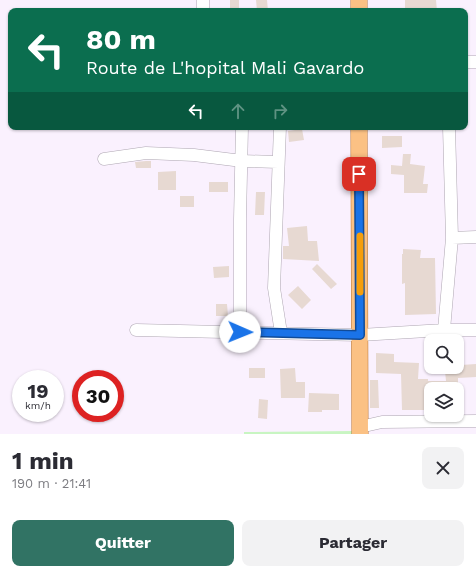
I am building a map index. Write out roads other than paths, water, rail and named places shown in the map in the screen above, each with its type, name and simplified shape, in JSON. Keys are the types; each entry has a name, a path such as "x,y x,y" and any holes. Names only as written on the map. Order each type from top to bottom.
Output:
{"main road":[{"path":"359,130 360,431"}],"street":[{"path":"240,332 242,130"},
{"path":"280,130 274,288 282,333"},
{"path":"444,330 452,238 449,130"},
{"path":"104,159 146,154 194,155 242,161 278,162"},
{"path":"452,238 476,237"},
{"path":"136,330 360,335 444,330 476,330"},
{"path":"360,431 382,422 476,421"}]}
